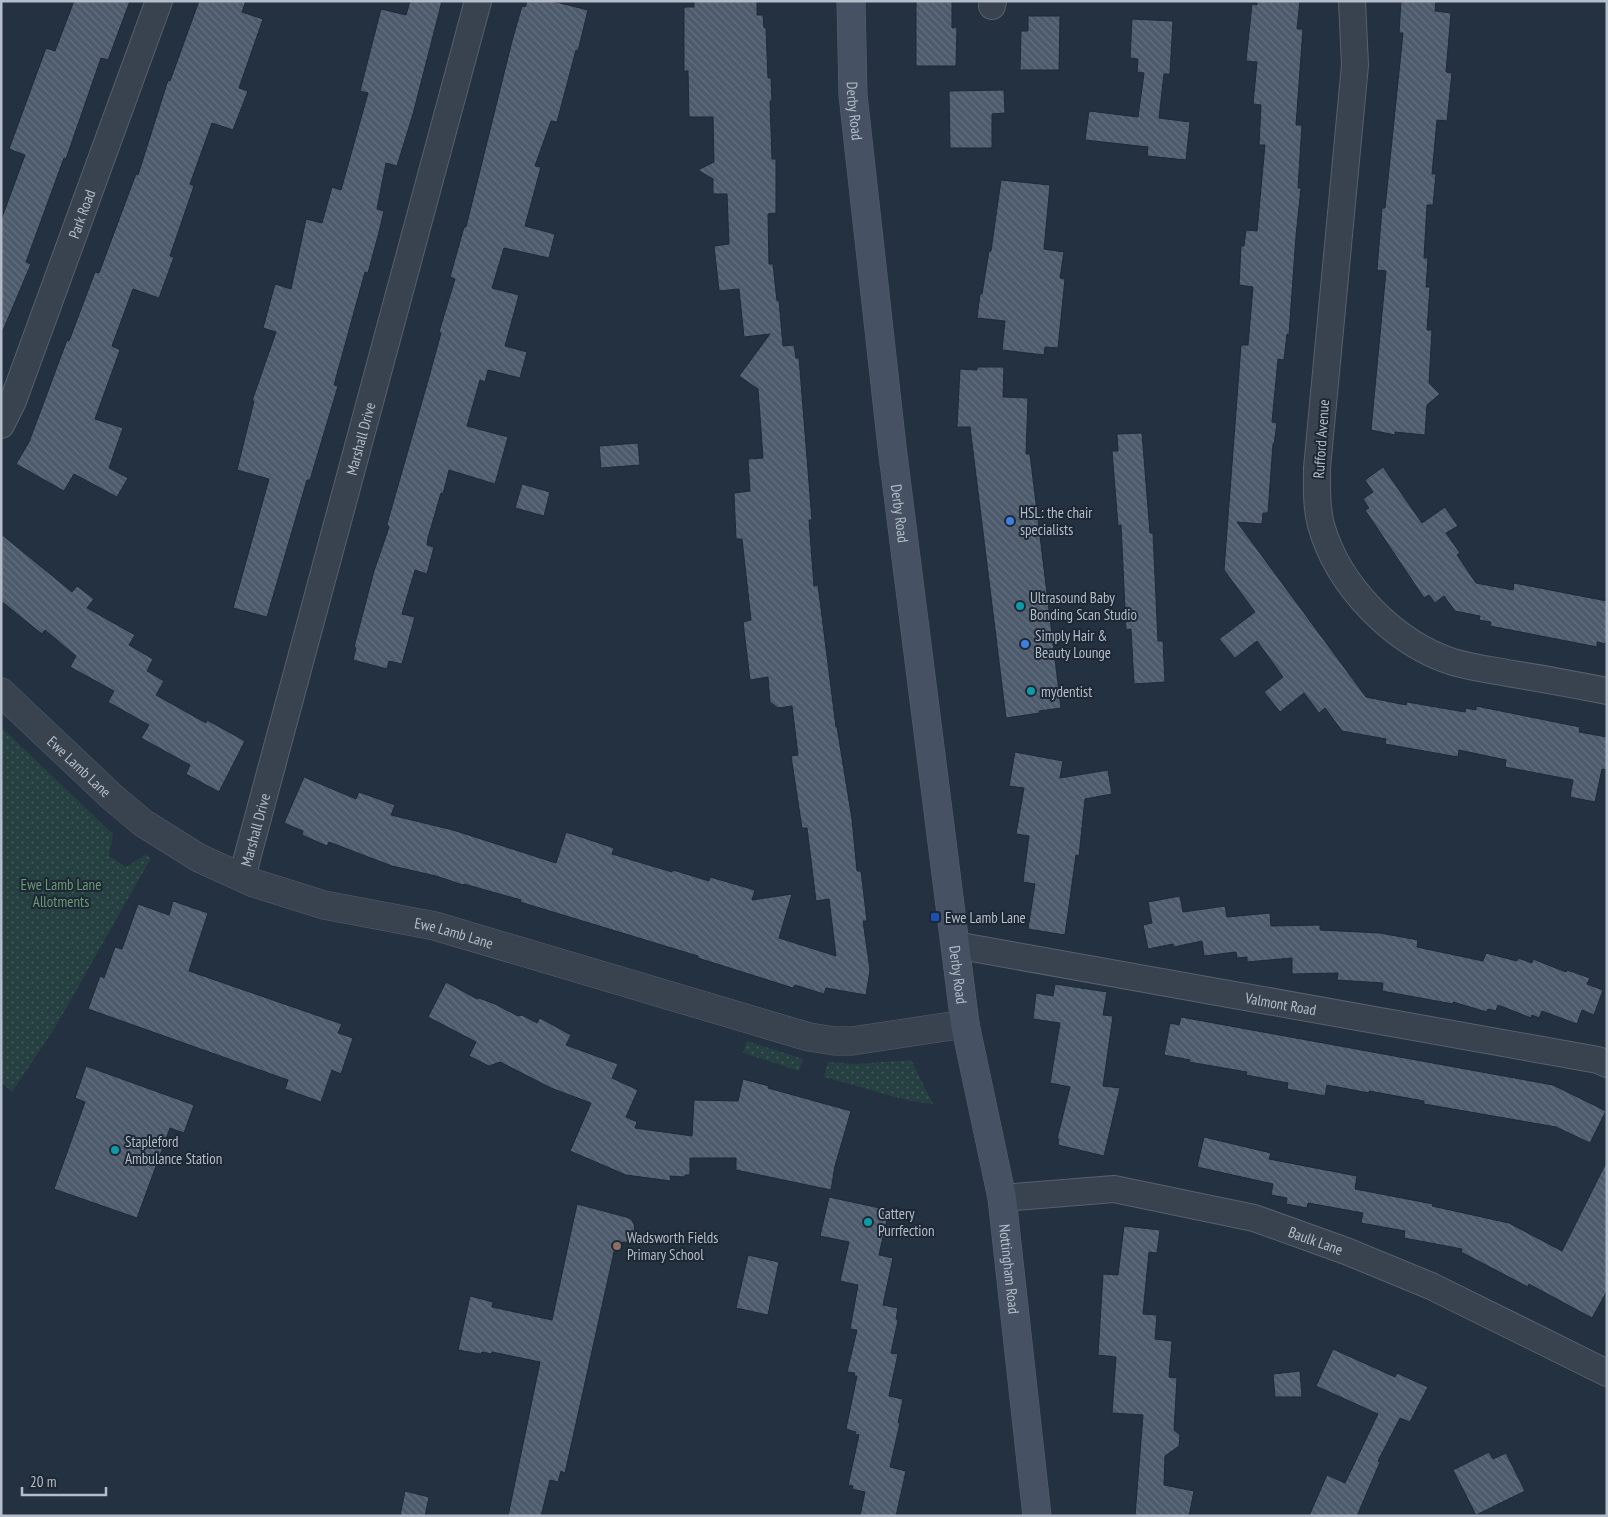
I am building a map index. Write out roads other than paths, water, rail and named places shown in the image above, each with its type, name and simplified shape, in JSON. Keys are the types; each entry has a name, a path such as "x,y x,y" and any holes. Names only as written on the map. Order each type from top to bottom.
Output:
{"main road":[{"name":"Derby Road","path":"852,1 854,105 892,447 965,1024"},
{"name":"Nottingham Road","path":"965,1024 1002,1198 1037,1516"}],"street":[{"name":"Park Road","path":"1,425 13,401 159,1"},
{"name":"Marshall Drive","path":"242,877 478,1"},
{"name":"Rufford Avenue","path":"1352,1 1355,64 1317,468 1317,497 1321,524 1326,538 1342,572 1361,597 1390,627 1411,643 1461,663 1607,691"},
{"name":"Ewe Lamb Lane","path":"1,692 111,796 143,823 199,858 293,897 324,905 434,926 480,938 808,1037 835,1041 852,1041 965,1024"},
{"name":"Valmont Road","path":"955,945 1598,1060 1607,1064"},
{"name":"Baulk Lane","path":"1002,1198 1114,1189 1254,1218 1346,1251 1432,1286 1607,1373"}],"place":[{"name":"HSL: the chair specialists","path":"1010,521"},
{"name":"Ultrasound Baby Bonding Scan Studio","path":"1020,606"},
{"name":"Simply Hair & Beauty Lounge","path":"1025,644"},
{"name":"mydentist","path":"1031,691"},
{"name":"Ewe Lamb Lane","path":"935,917"},
{"name":"Stapleford Ambulance Station","path":"115,1150"},
{"name":"Cattery Purrfection","path":"868,1222"},
{"name":"Wadsworth Fields Primary School","path":"617,1246"}],"park label":[{"name":"Ewe Lamb Lane Allotments","path":"61,892"}]}
